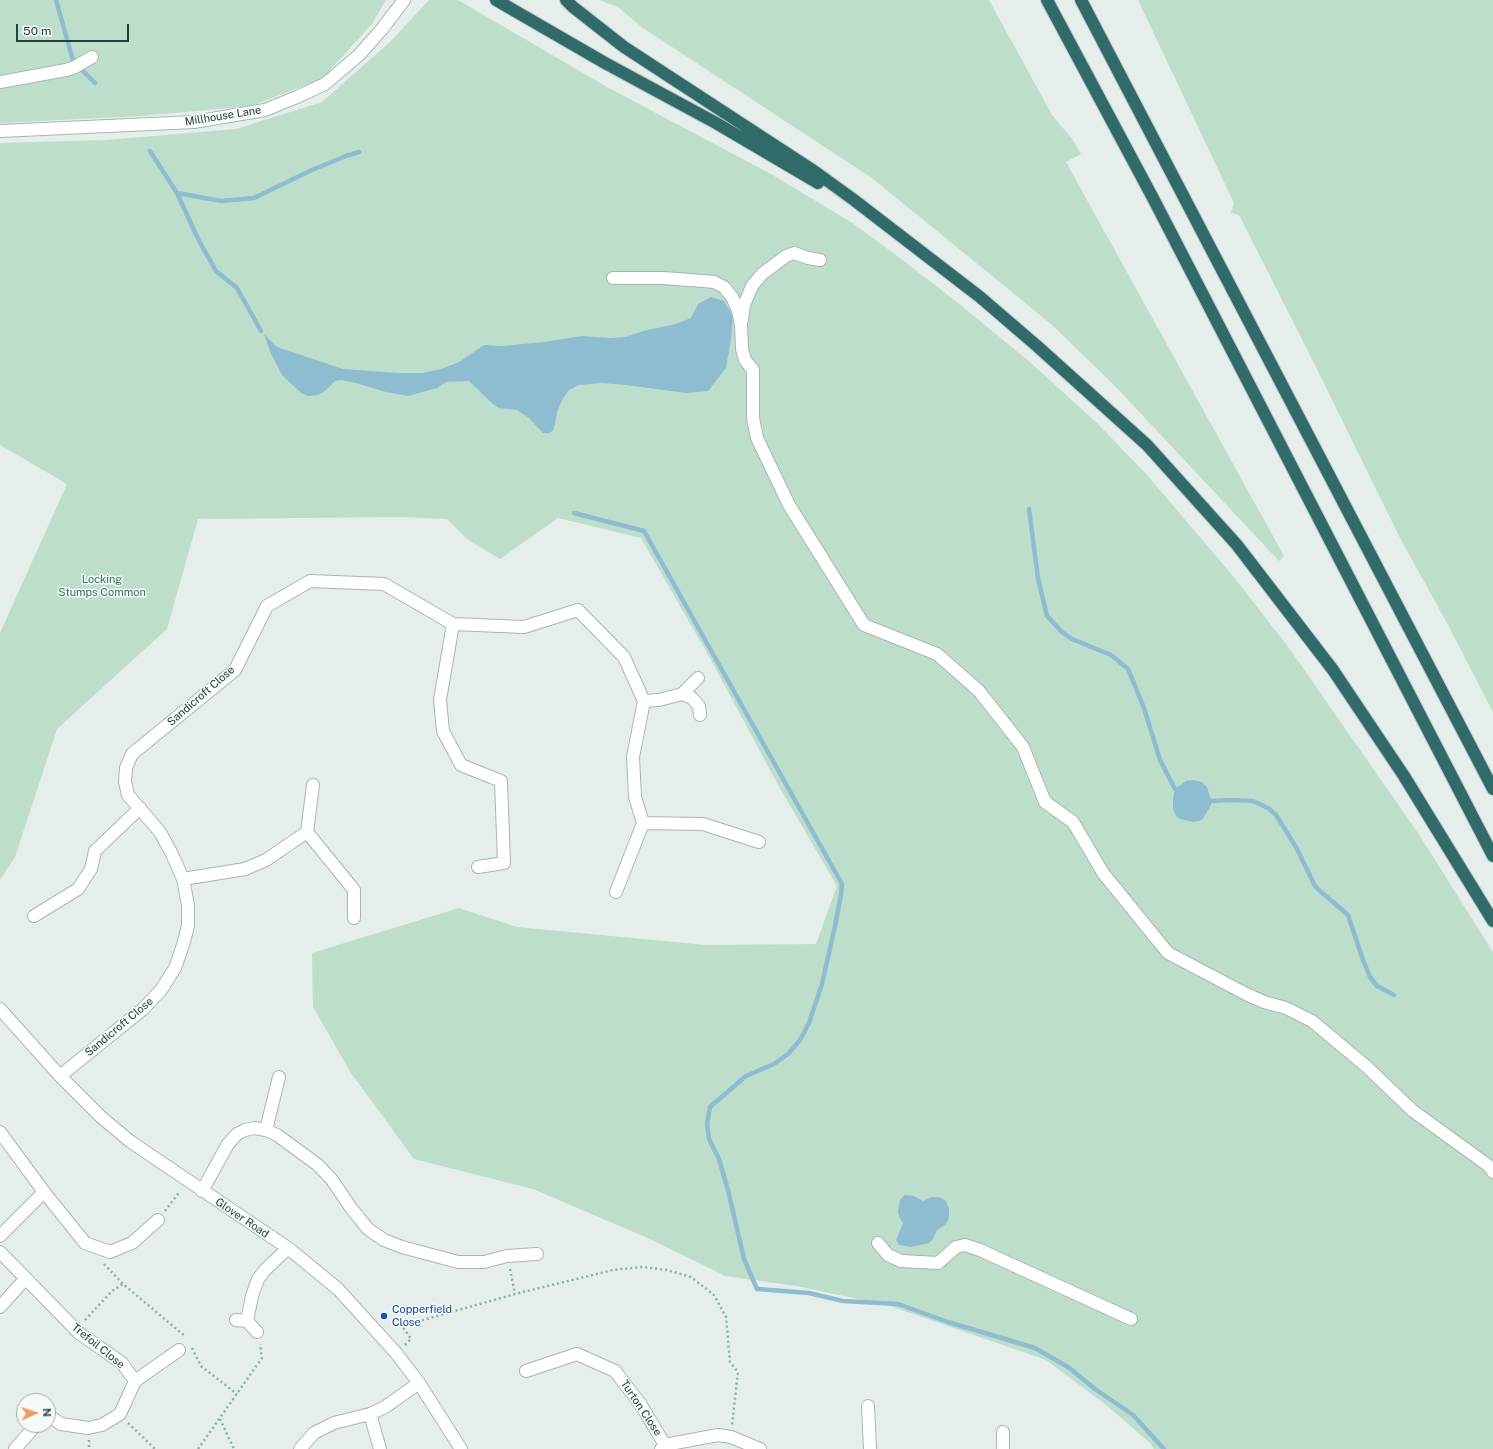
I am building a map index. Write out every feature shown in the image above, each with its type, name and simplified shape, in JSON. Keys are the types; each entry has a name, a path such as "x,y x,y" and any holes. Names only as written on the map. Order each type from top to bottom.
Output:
{"highway":[{"path":"496,0 598,60 716,123 890,228"},
{"path":"566,0 573,8 624,47 814,171 854,200 980,297 1147,445 1237,545 1333,670 1404,776 1493,921"},
{"path":"1047,0 1154,200 1493,856"},
{"path":"1081,0 1493,789"}],"street":[{"name":"Millhouse Lane","path":"0,131 194,122 265,110 325,84 358,55 382,29 404,0"},
{"path":"0,82 66,70 83,62"},
{"path":"741,325 744,305 752,286 762,274 786,256 794,253 820,260"},
{"path":"613,278 663,278 714,282 724,287 732,297 738,310 745,360 753,370 753,418 757,438 790,505 864,625 937,654 979,690 1023,747 1045,802 1073,822 1103,873 1168,953 1246,994 1264,1002 1286,1008 1312,1021 1367,1066 1413,1111 1489,1166 1493,1172"},
{"name":"Sandicroft Close","path":"60,1076 143,1009 161,990 175,968 188,926 188,905 183,879 172,854 160,832 128,795 125,782 126,768 132,754 235,670 267,606 310,580 384,584 454,624 524,627 578,610 624,657 644,701"},
{"path":"454,624 440,700 443,731 461,764 501,781 504,863 478,867"},
{"path":"616,892 643,823 635,797 634,757 644,701 659,700 682,694 698,678"},
{"path":"682,694 692,698 699,706 700,715"},
{"path":"313,785 308,832 354,890 354,918"},
{"path":"34,916 78,889 91,869 95,851 140,808"},
{"path":"643,823 703,824 759,842"},
{"path":"183,879 245,869 266,860 308,832"},
{"name":"Glover Road","path":"0,1008 60,1076 101,1117 131,1142 288,1248 338,1289 396,1353 419,1383 461,1449"},
{"path":"266,1130 279,1077"},
{"path":"202,1191 228,1144 237,1134 245,1130 255,1128 266,1130 277,1135 318,1165 332,1180 351,1208 368,1229 384,1240 402,1247 458,1262 484,1262 507,1256 537,1254"},
{"path":"0,1132 44,1192 85,1243 110,1252 132,1242 158,1220"},
{"path":"0,1236 44,1192"},
{"path":"878,1243 888,1255 901,1261 938,1263 956,1247 965,1245 980,1250 1131,1319"},
{"path":"257,1332 242,1320 258,1279 265,1270 288,1248"},
{"name":"Trefoil Close","path":"0,1252 76,1330 122,1364 135,1382"},
{"path":"0,1307 26,1278"},
{"path":"56,1421 61,1424 88,1428 102,1425 120,1414 135,1382 179,1350"},
{"name":"Turton Close","path":"526,1371 577,1354 615,1370 641,1405 663,1447"},
{"path":"300,1449 314,1433 334,1423 370,1414 385,1407 419,1383"},
{"path":"868,1406 870,1449"},
{"path":"370,1414 380,1449"},
{"path":"1003,1432 1003,1449"},
{"path":"15,1449 29,1433"},
{"path":"663,1447 718,1435 731,1437 760,1449"}],"path":[{"path":"158,1220 187,1181"},
{"path":"507,1256 514,1294"},
{"path":"405,1345 411,1339 402,1326 514,1294 613,1270 643,1267 667,1270 691,1277 714,1296 726,1317 730,1362 738,1372 731,1437"},
{"path":"76,1330 112,1291 122,1284 188,1339"},
{"path":"198,1449 262,1358 257,1332"},
{"path":"191,1346 201,1366 237,1394"},
{"path":"120,1414 155,1449"},
{"path":"220,1419 234,1449"}],"green space":[{"path":"0,0 386,0 372,24 322,79 251,106 142,116 0,123"},
{"name":"Locking Stumps Common","path":"429,0 458,0 607,87 771,174 854,224 900,258 962,306 1031,363 1097,423 1148,476 1233,576 1289,648 1418,833 1493,952 1493,1449 1154,1449 1150,1443 1105,1404 1046,1360 887,1305 796,1286 725,1276 650,1239 533,1189 414,1159 351,1073 313,1007 312,953 459,908 517,927 706,945 816,944 837,886 778,785 710,658 641,538 558,518 500,559 468,540 447,519 402,517 198,519 167,629 57,729 15,857 0,880 0,633 67,484 0,445 0,143 106,140 236,129 322,102 390,42"},
{"path":"599,0 989,0 1052,115 1073,140 1081,154 1066,162 1284,556 1279,561 1114,385 1051,324 872,178 643,28 618,7"},
{"path":"1138,0 1493,0 1493,712 1448,625 1399,536 1239,215 1231,213 1234,203"}],"water":[{"path":"711,297 724,301 733,316 726,368 708,391 686,393 602,383 579,385 569,390 563,398 557,412 554,429 550,433 543,433 529,418 517,410 499,408 469,381 446,382 437,388 408,396 386,392 341,380 335,381 325,391 318,395 308,396 301,393 282,375 271,354 264,334 277,347 343,369 398,373 423,373 441,369 459,362 484,345 502,346 544,342 582,336 610,338 626,337 643,331 676,324 691,318 698,304"},
{"path":"1193,780 1202,782 1207,787 1211,800 1211,805 1202,820 1194,822 1180,819 1176,816 1173,809 1175,789 1186,781"},
{"path":"905,1195 914,1196 923,1201 931,1197 939,1197 946,1201 949,1209 949,1218 946,1224 937,1230 933,1239 929,1243 911,1247 899,1245 896,1240 903,1223 899,1217 898,1211 900,1200"}],"waterway":[{"path":"56,0 74,62 95,83"},
{"path":"150,151 177,193 199,241 216,271 237,288 261,331"},
{"path":"177,193 221,201 254,198 312,170 359,152"},
{"path":"1029,509 1038,578 1047,616 1062,632 1072,639 1111,655 1128,669 1144,708 1160,760 1175,789"},
{"path":"574,513 644,531 842,884 835,926 822,984 809,1023 800,1040 788,1054 774,1064 746,1076 710,1107 707,1124 709,1139 719,1159 728,1190 744,1259 757,1289 809,1293 843,1301 898,1304 948,1322 1035,1348 1068,1367 1095,1389 1133,1415 1164,1449"},
{"path":"1211,801 1253,801 1268,808 1276,815 1296,847 1315,886 1348,915 1370,977 1377,986 1394,995"}],"place":[{"name":"Copperfield Close","path":"384,1316"}]}
